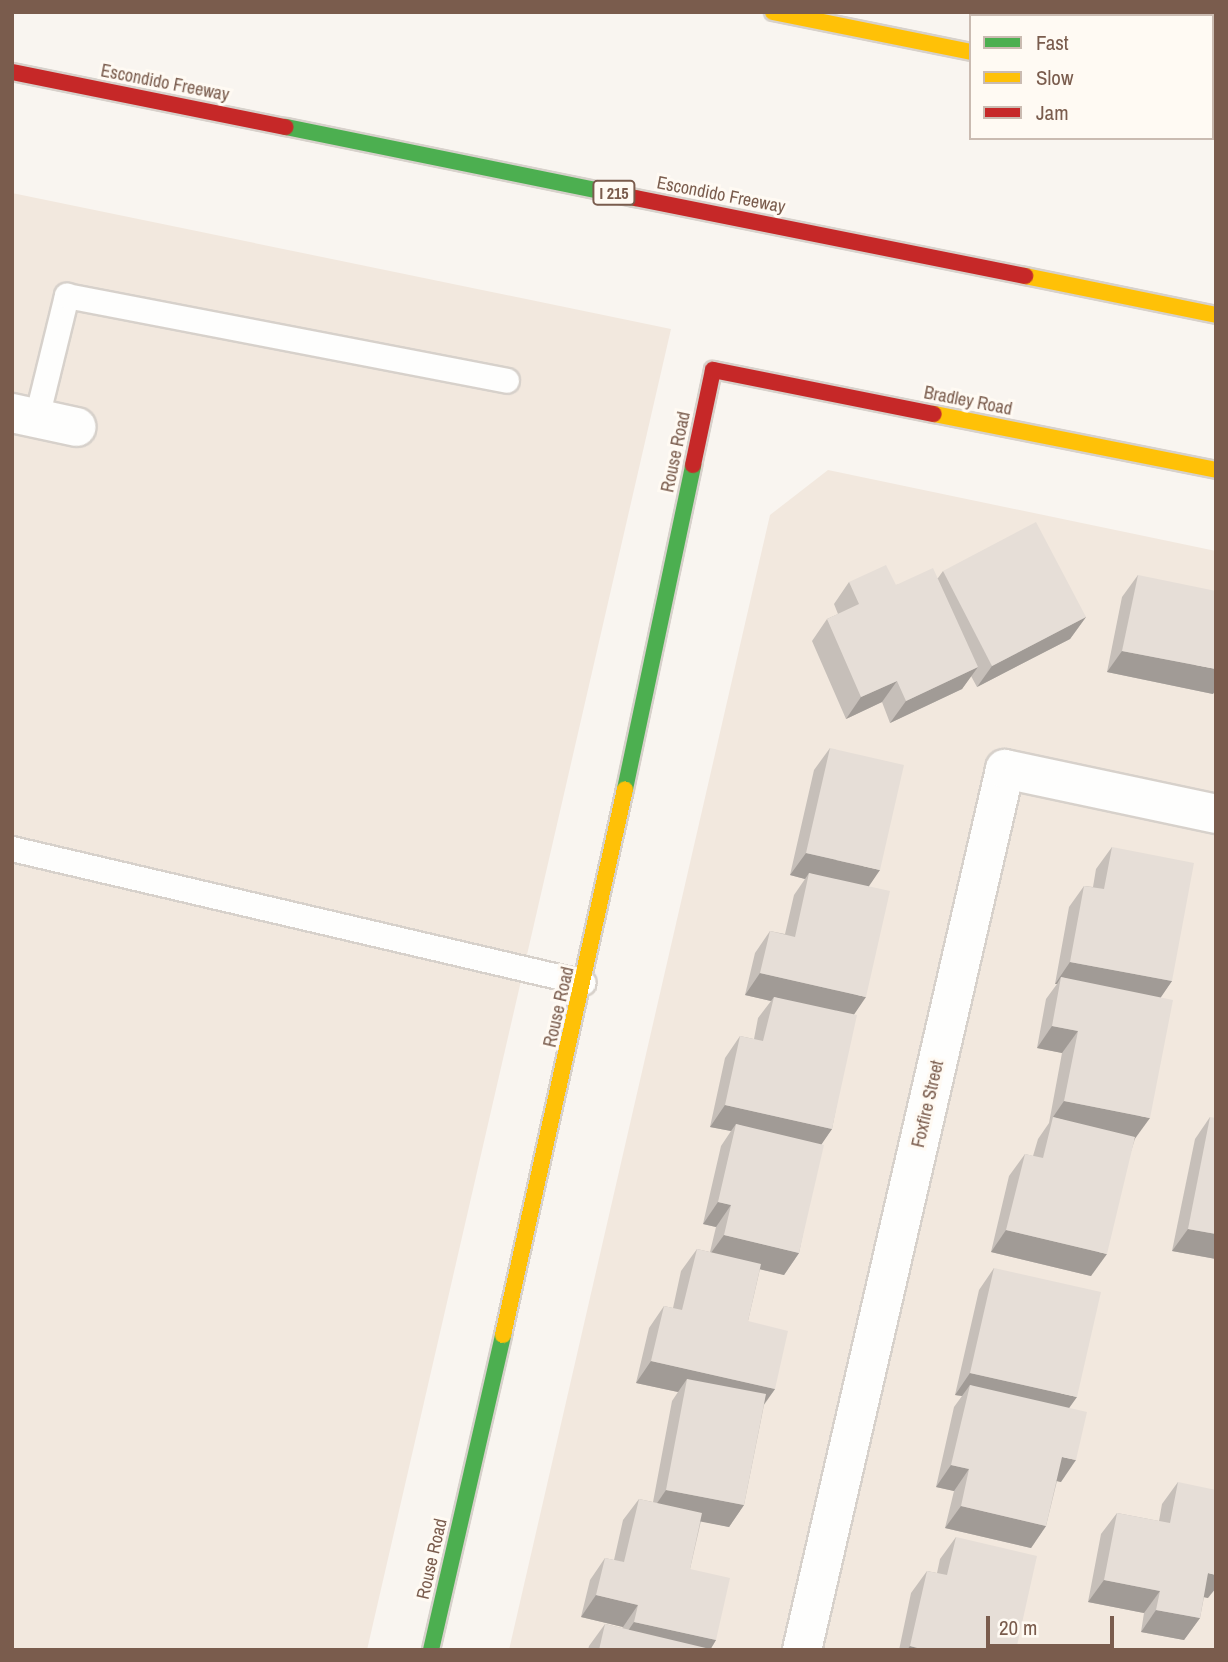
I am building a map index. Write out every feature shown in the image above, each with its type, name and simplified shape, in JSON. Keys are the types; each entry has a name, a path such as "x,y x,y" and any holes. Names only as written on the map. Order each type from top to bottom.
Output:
{"main road":[{"path":"773,12 969,52"},
{"name":"Escondido Freeway","path":"12,72 1216,314"},
{"name":"Bradley Road","path":"713,370 1216,470"},
{"name":"Rouse Road","path":"431,1650 584,983 713,370"}],"street":[{"path":"25,415 77,427"},
{"name":"Foxfire Street","path":"802,1650 1005,769 1216,814"}],"lane":[{"path":"25,415 67,296 507,381"},
{"path":"12,849 584,983"}],"shaded area":[{"path":"12,193 671,329 367,1650 12,1650"},
{"path":"828,470 1216,551 1216,1650 509,1650 770,515"}],"building":[{"path":"1036,522 1086,617 992,666 943,571"},
{"path":"886,565 896,585 933,568 978,667 906,701 897,681 861,697 827,619 859,604 849,582"},
{"path":"1138,575 1216,591 1216,669 1122,651"},
{"path":"830,748 904,765 880,870 806,853"},
{"path":"1112,847 1194,863 1172,981 1070,962 1084,886 1104,889"},
{"path":"809,873 890,891 866,997 760,973 770,931 795,937"},
{"path":"1061,977 1173,1000 1150,1118 1064,1101 1078,1031 1052,1026"},
{"path":"774,997 857,1015 832,1129 725,1105 740,1036 763,1041"},
{"path":"1053,1117 1135,1137 1107,1254 1006,1230 1025,1154 1043,1158"},
{"path":"1210,1117 1216,1118 1216,1234 1188,1229"},
{"path":"736,1124 824,1145 799,1253 724,1235 731,1205 718,1202"},
{"path":"697,1249 761,1264 748,1321 788,1331 775,1389 651,1361 664,1306 682,1310"},
{"path":"994,1268 1101,1292 1077,1397 970,1373"},
{"path":"687,1379 766,1394 744,1505 666,1490"},
{"path":"970,1385 1087,1412 1076,1460 1062,1457 1046,1526 961,1506 969,1469 951,1465"},
{"path":"1178,1482 1216,1490 1216,1575 1208,1573 1200,1618 1156,1610 1160,1591 1104,1580 1117,1513 1170,1523"},
{"path":"639,1499 702,1513 690,1569 730,1578 716,1640 634,1622 638,1605 596,1595 605,1558 624,1562"},
{"path":"956,1537 1037,1556 1016,1650 925,1650 910,1646 927,1571 947,1575"},
{"path":"605,1624 710,1649 599,1650"}],"traffic: fast":[{"path":"286,127 635,198"},
{"path":"625,789 693,465"},
{"path":"431,1650 503,1335"}],"traffic: slow":[{"path":"773,12 969,52"},
{"path":"1025,276 1216,315"},
{"path":"934,414 1216,470"},
{"path":"503,1335 625,789"}],"traffic: jam":[{"path":"12,72 286,127"},
{"path":"635,198 1025,276"},
{"path":"693,465 713,370 934,414"}]}
